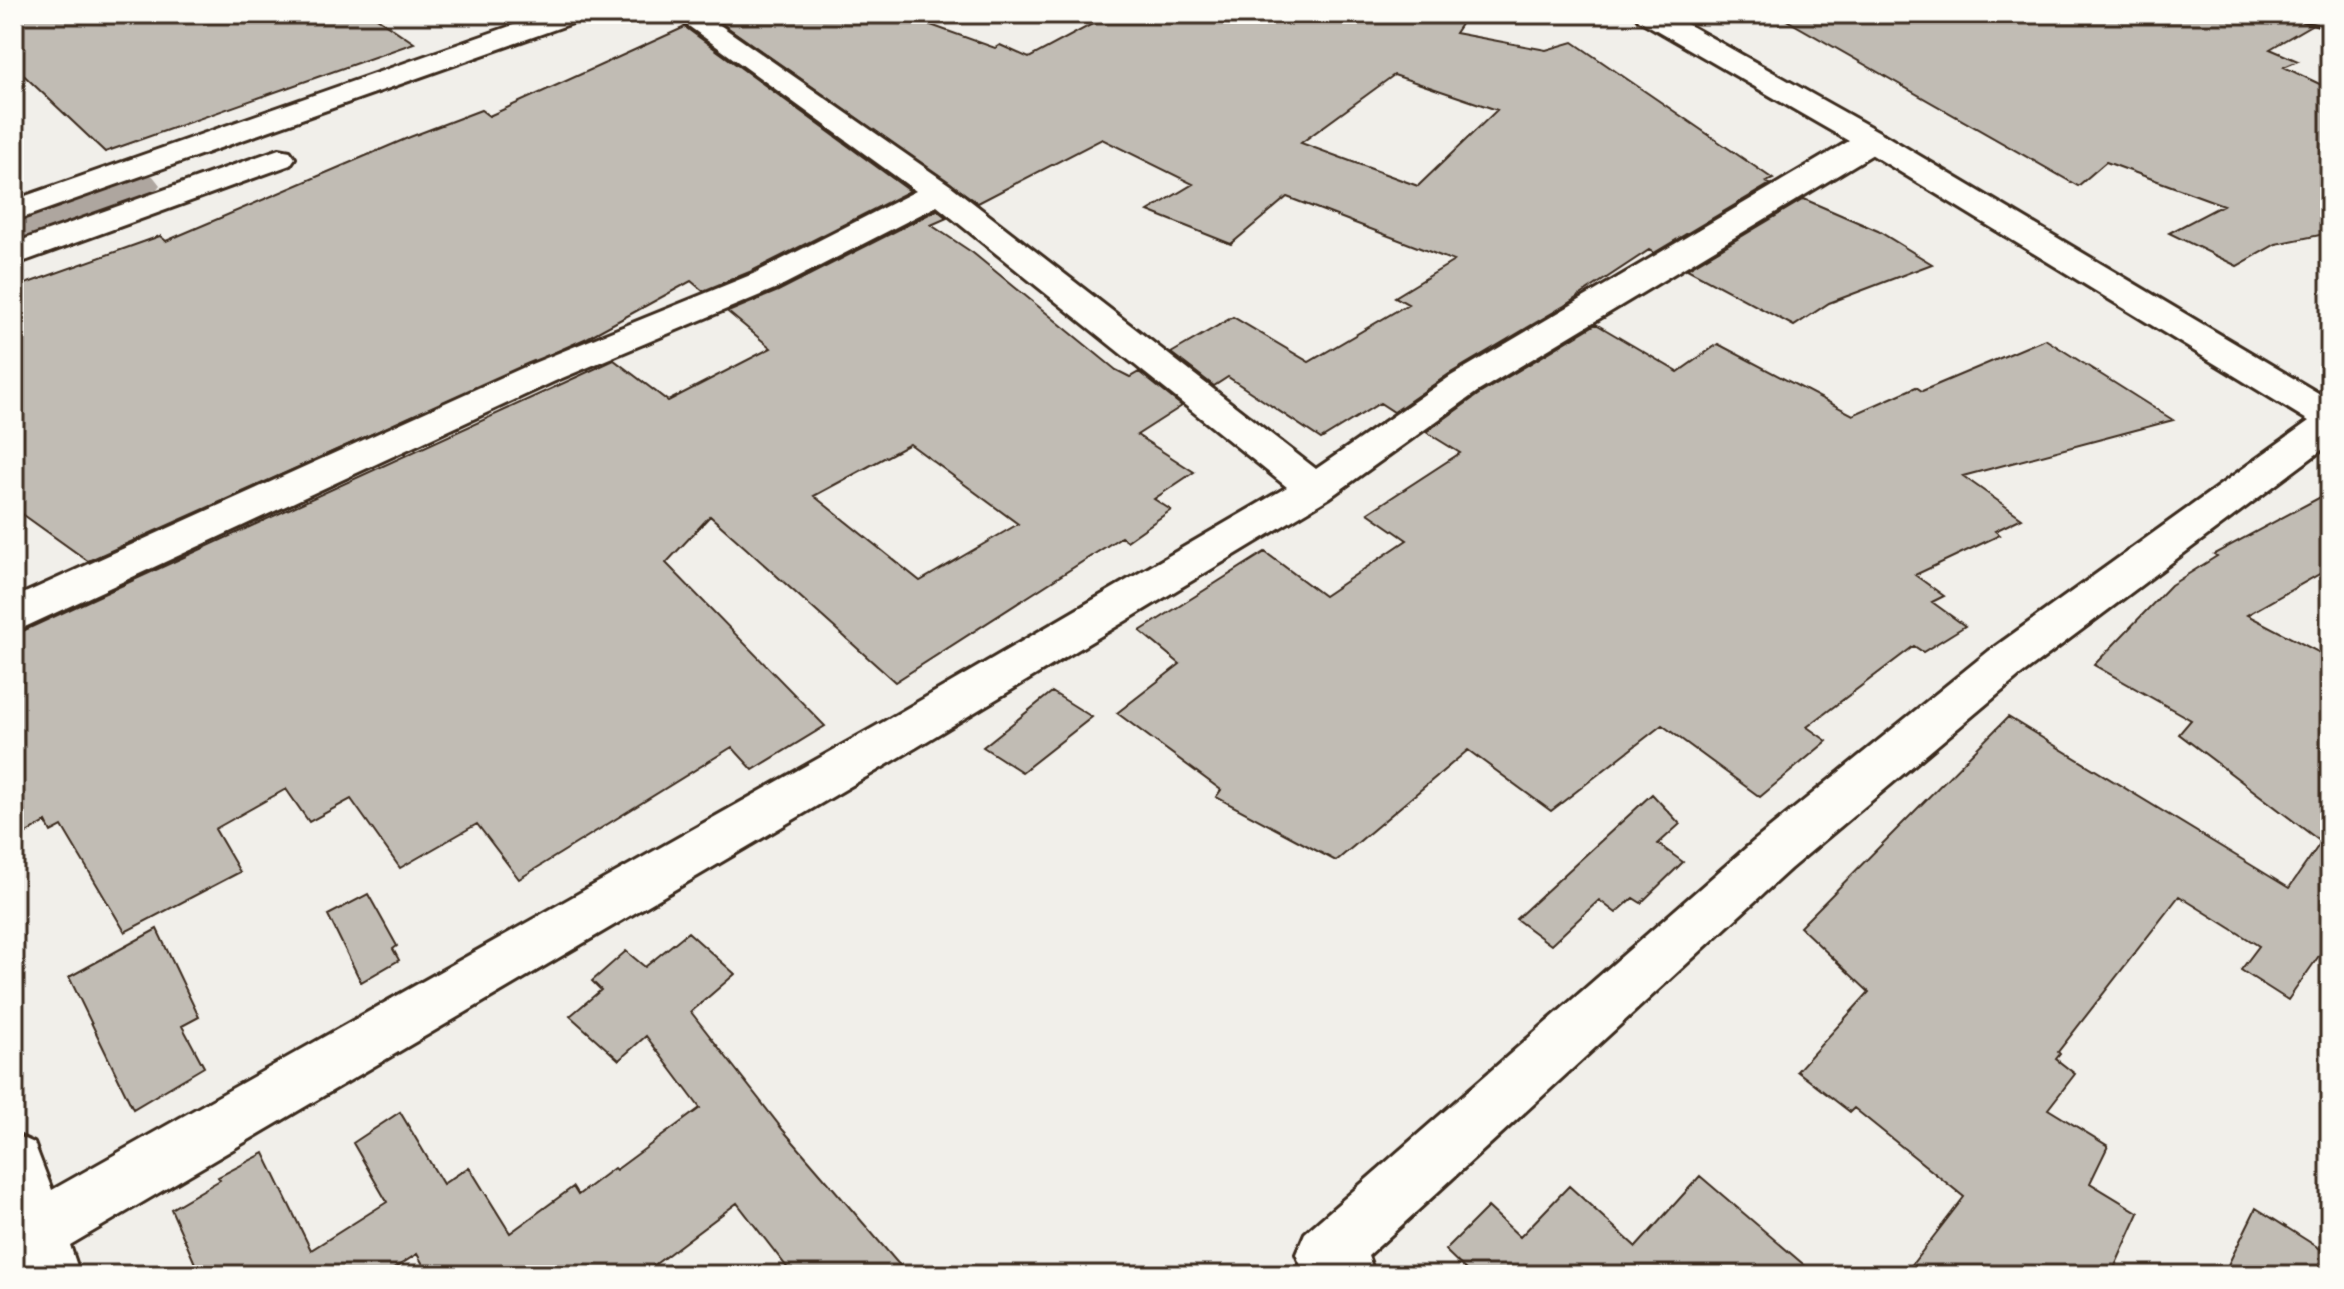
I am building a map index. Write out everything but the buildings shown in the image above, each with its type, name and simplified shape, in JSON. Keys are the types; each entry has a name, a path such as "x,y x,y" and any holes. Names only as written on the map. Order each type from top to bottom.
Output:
{"street":[{"path":"480,14 513,34"},
{"path":"14,211 571,14"},
{"path":"686,14 939,192 1315,489"},
{"path":"1649,14 1872,141 2330,417"},
{"path":"2315,14 2330,19"},
{"path":"14,1162 43,1254 901,734 1315,489 1464,384 1872,141"},
{"path":"14,255 279,158"},
{"path":"14,616 542,373 765,281 939,192"},
{"path":"1345,1275 1326,1254 1772,855 2005,663 2330,425"}],"waterway":[{"path":"14,230 138,185"}]}
